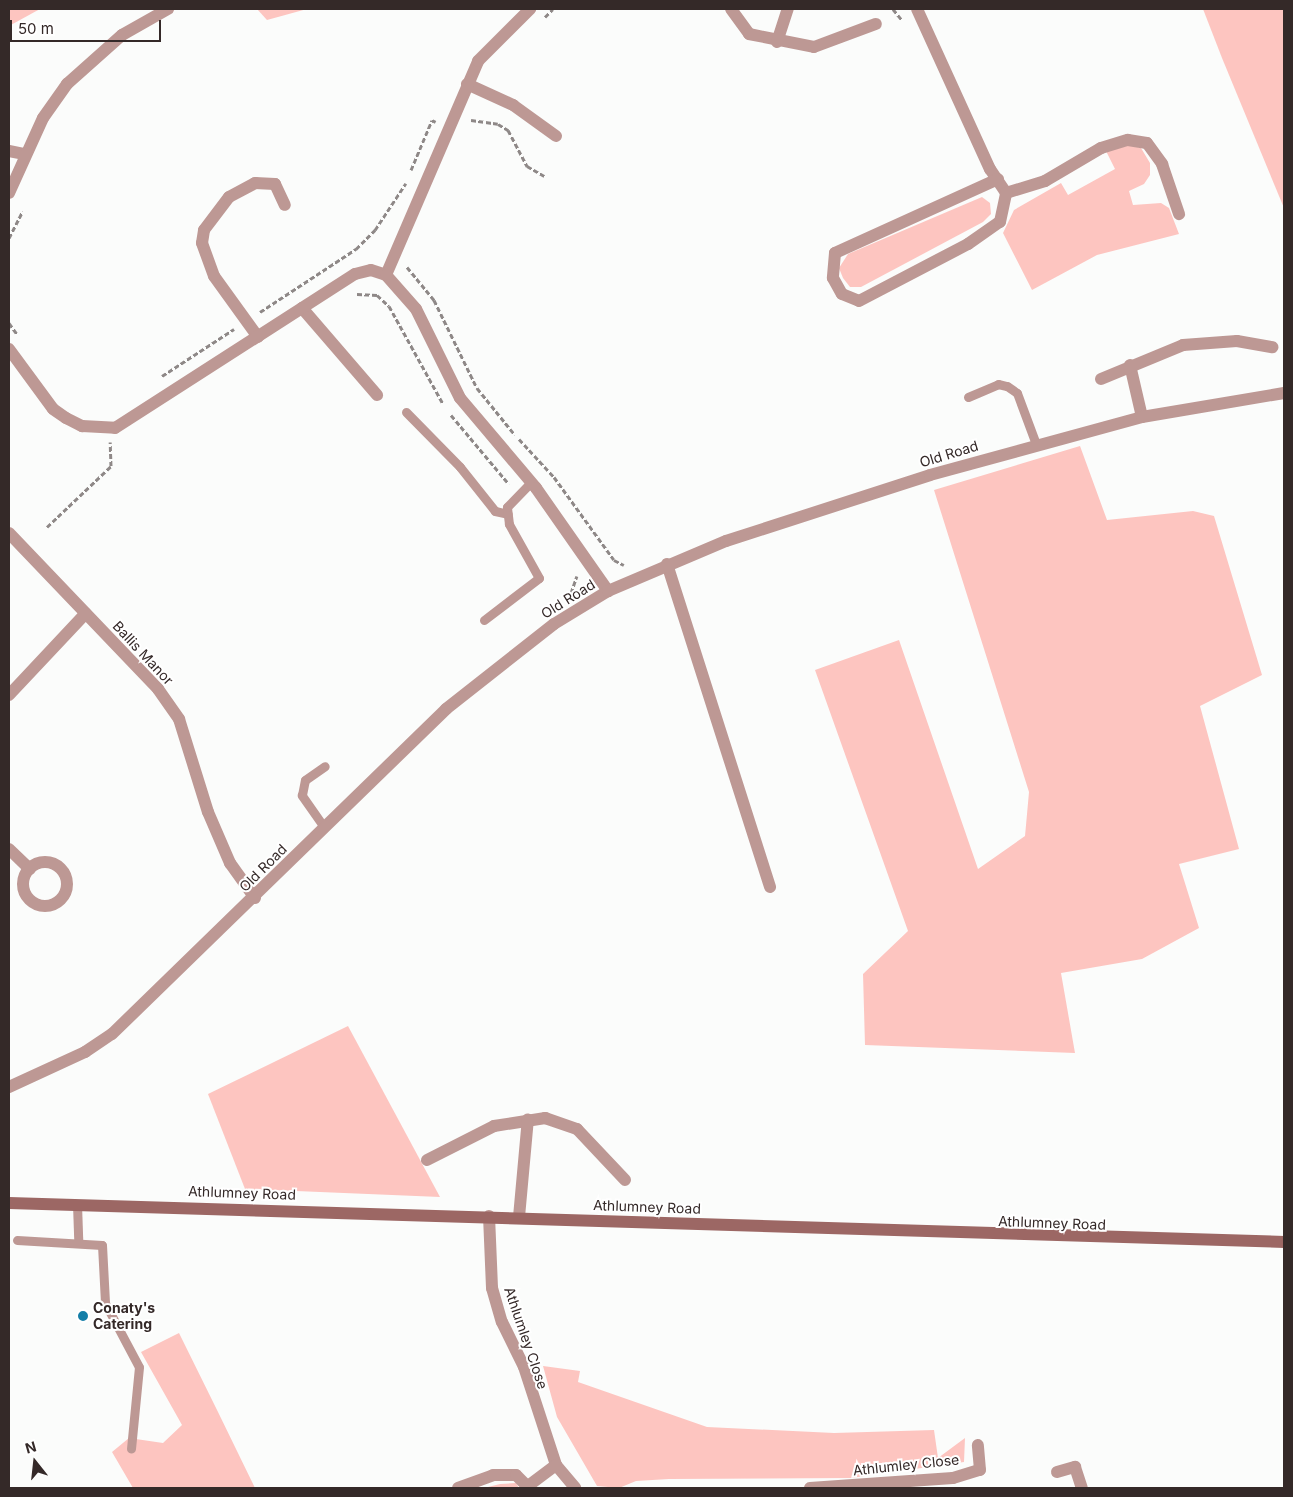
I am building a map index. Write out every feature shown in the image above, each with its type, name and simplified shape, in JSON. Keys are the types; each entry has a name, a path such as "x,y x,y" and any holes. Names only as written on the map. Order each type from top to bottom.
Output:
{"main road":[{"name":"Athlumney Road","path":"9,1203 489,1216 1284,1242"}],"street":[{"path":"9,193 24,154 43,118 91,58 168,9"},
{"path":"386,275 478,61 530,9"},
{"path":"731,9 749,34 777,42 814,47 876,24"},
{"path":"777,42 788,9"},
{"path":"917,9 998,180 1006,193 1000,222 968,244 859,301 842,294 833,278 835,253 998,180"},
{"path":"468,84 513,105 556,136"},
{"path":"1006,193 1045,181 1101,148 1128,140 1147,143 1162,164 1178,214"},
{"path":"9,151 24,154"},
{"path":"258,337 214,276 202,243 204,230 229,197 255,183 274,184 285,205"},
{"path":"9,349 53,409 82,426 109,428 132,418 355,274 371,270 386,275 416,308 460,398 531,482 608,591"},
{"path":"302,308 377,395"},
{"path":"1101,379 1130,365 1183,345 1237,341 1272,347"},
{"path":"1130,365 1142,417"},
{"name":"Old Road","path":"9,1087 85,1052 112,1034 255,898 396,753 498,666 608,591 667,564 845,502 1036,444 1142,417 1284,392"},
{"name":"Ballis Manor","path":"9,533 158,689 179,719 208,812 230,863 255,898"},
{"path":"667,564 770,887"},
{"path":"9,695 86,613"},
{"path":"9,849 30,869"},
{"path":"427,1160 494,1126 528,1119 562,1122 577,1129 625,1180"},
{"path":"519,1217 528,1119"},
{"name":"Athlumley Close","path":"489,1216 492,1288 556,1465 575,1488"},
{"name":"Athlumley Close","path":"810,1488 953,1478 980,1470 978,1445"},
{"path":"458,1488 493,1475 516,1475 529,1487 556,1465"},
{"path":"1057,1472 1075,1466 1082,1488"}],"lane":[{"path":"968,397 998,384 1007,386 1017,393 1036,444"},
{"path":"406,412 460,467 495,511 508,514"},
{"path":"484,620 539,578 508,514 507,507 531,482"},
{"path":"324,827 302,795 305,780 325,766"},
{"path":"77,1204 78,1242"},
{"path":"17,1240 102,1244 105,1302 139,1367 131,1449"}],"path":[{"path":"540,22 553,9"},
{"path":"468,126 483,91"},
{"path":"471,120 498,124 508,130 527,166 544,176"},
{"path":"9,238 23,211"},
{"path":"404,263 434,300 477,388 554,477 614,560 624,565"},
{"path":"350,296 365,292 389,306 444,406 519,495"},
{"path":"47,527 111,466 109,428"},
{"path":"100,443 110,444 118,441"},
{"path":"570,596 578,572 575,566"}],"shaded area":[{"path":"9,9 40,9 9,26"},
{"path":"257,9 307,9 267,20"},
{"path":"1203,9 1284,9 1284,208 1222,58"},
{"path":"1130,145 1141,148 1150,163 1150,175 1144,184 1129,191 1133,205 1161,203 1169,208 1179,234 1097,255 1032,290 1003,233 1014,210 1061,183 1068,195 1115,169 1106,151"},
{"path":"982,197 990,203 991,214 983,222 861,287 850,287 843,278 839,268 848,254"},
{"path":"1080,446 1107,520 1193,511 1214,516 1262,675 1200,706 1239,849 1179,864 1199,928 1142,959 1061,973 1075,1053 865,1045 863,974 908,931 815,670 899,640 978,869 1025,836 1029,792 934,490"},
{"path":"348,1026 440,1197 245,1189 208,1094"},
{"path":"179,1333 255,1488 133,1488 112,1452 129,1438 163,1443 182,1425 141,1352"},
{"path":"543,1366 580,1371 578,1382 707,1427 834,1433 934,1430 938,1458 965,1438 964,1462 851,1478 669,1479 636,1481 619,1488 597,1486 557,1417"},
{"path":"516,1483 519,1488 484,1488 500,1484"}],"place":[{"name":"Conaty's Catering","path":"83,1316"}]}
